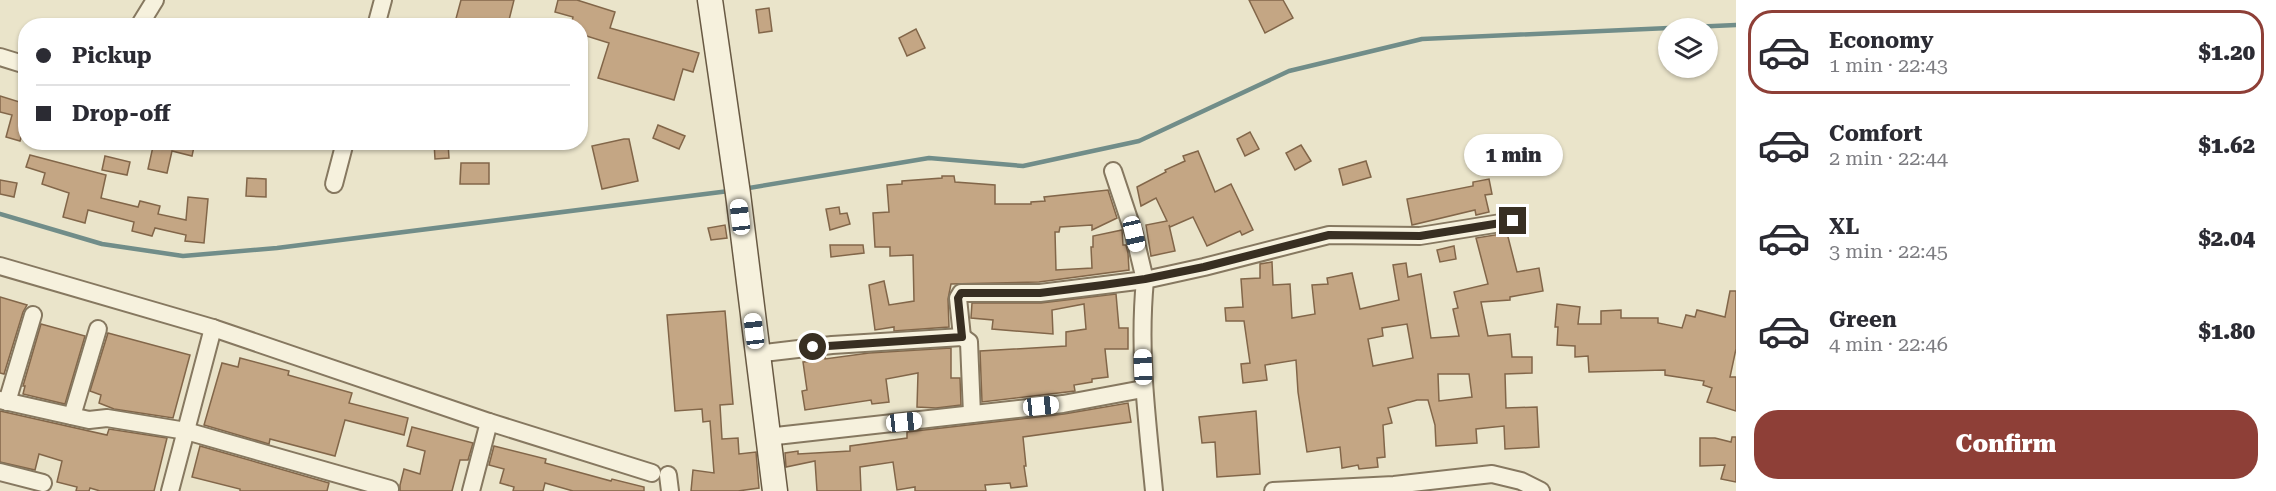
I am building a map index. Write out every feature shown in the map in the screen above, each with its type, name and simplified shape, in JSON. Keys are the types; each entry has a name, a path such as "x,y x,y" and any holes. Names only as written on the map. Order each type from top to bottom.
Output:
{"street":[{"path":"144,18 155,0"},
{"path":"378,18 382,0"},
{"path":"710,0 738,194 756,354 775,491"},
{"path":"0,57 18,63"},
{"path":"334,184 343,150"},
{"path":"1113,171 1134,234 1145,279 1141,324 1143,389 1154,491"},
{"path":"962,337 958,298 961,293 1040,293 1145,279 1204,267 1329,235 1420,236 1513,221"},
{"path":"0,266 213,328 664,480"},
{"path":"33,315 3,401 89,420 107,418 186,431 390,489"},
{"path":"170,491 213,328"},
{"path":"72,416 98,329"},
{"path":"756,354 832,345 962,337 969,342 972,414"},
{"path":"767,437 1063,404 1143,389"},
{"path":"471,491 489,422"},
{"path":"0,472 42,483"},
{"path":"1273,491 1394,485 1492,474 1521,481 1541,491"}],"building":[{"path":"461,0 514,0 510,18 456,18"},
{"path":"558,0 577,0 615,12 610,28 699,53 693,72 683,69 674,100 598,78 609,43 588,36 588,18 573,18 555,12"},
{"path":"1249,0 1283,0 1293,18 1265,33"},
{"path":"769,8 772,31 759,33 756,10"},
{"path":"916,29 925,48 907,56 899,38"},
{"path":"0,96 18,102 18,140 6,137 12,115 0,112"},
{"path":"658,125 685,136 679,149 653,138"},
{"path":"1250,132 1259,149 1245,156 1237,139"},
{"path":"629,139 638,181 602,189 592,146"},
{"path":"1301,145 1311,161 1295,170 1286,153"},
{"path":"152,150 193,150 192,156 172,151 167,173 148,169"},
{"path":"434,150 448,150 449,158 435,159"},
{"path":"1198,151 1215,192 1231,184 1253,230 1242,235 1240,231 1207,246 1193,217 1170,227 1169,225 1175,251 1151,256 1146,225 1167,221 1156,198 1141,206 1137,187 1185,161 1183,156"},
{"path":"30,155 106,175 101,198 138,207 140,201 160,206 158,214 186,220 188,197 208,199 204,243 185,241 186,235 155,228 152,236 132,231 134,222 88,210 85,223 63,217 69,193 42,184 45,173 26,167"},
{"path":"105,156 130,162 127,175 102,170"},
{"path":"1366,161 1371,177 1343,185 1339,169"},
{"path":"461,163 489,163 489,184 460,184"},
{"path":"942,176 954,176 955,182 995,185 995,204 1031,204 1031,202 1045,201 1044,197 1108,190 1117,218 1092,230 1092,225 1060,227 1059,232 1055,232 1056,270 1092,268 1093,236 1122,230 1123,245 1126,245 1128,253 1129,270 1039,282 951,284 948,299 949,327 894,331 894,327 875,330 869,285 884,281 889,305 914,301 913,255 890,256 890,247 875,247 873,213 889,212 887,185 902,184 902,181 942,178"},
{"path":"247,178 266,179 266,197 246,196"},
{"path":"1489,179 1492,194 1485,195 1489,212 1476,215 1475,210 1412,225 1407,199 1473,186 1473,182"},
{"path":"0,180 17,183 14,197 0,194"},
{"path":"839,207 840,214 847,213 850,224 830,230 826,209"},
{"path":"725,225 727,238 711,240 708,228"},
{"path":"1507,233 1517,272 1539,268 1543,291 1510,297 1510,300 1481,302 1488,336 1510,334 1512,357 1532,357 1532,373 1505,374 1506,408 1537,407 1539,447 1505,449 1504,426 1476,429 1477,443 1436,446 1435,425 1428,400 1417,400 1388,408 1392,423 1383,425 1385,457 1377,458 1378,467 1359,469 1358,465 1342,468 1340,447 1307,452 1298,392 1296,360 1265,365 1267,380 1243,383 1241,364 1250,363 1244,321 1226,321 1225,308 1243,307 1241,279 1260,278 1260,264 1272,262 1273,285 1290,284 1292,318 1315,314 1312,285 1328,284 1327,278 1352,273 1360,309 1399,300 1393,265 1406,263 1408,277 1421,274 1431,338 1459,336 1453,309 1458,308 1454,292 1488,284 1476,238","holes":["1407,324 1413,358 1373,366 1368,339 1383,336 1382,328","1438,374 1469,374 1472,397 1439,401"]},
{"path":"830,245 863,245 864,253 831,257"},
{"path":"1454,246 1456,259 1440,262 1437,250"},
{"path":"1730,291 1736,291 1736,349 1730,377 1736,377 1736,411 1707,402 1712,388 1703,385 1704,381 1665,375 1665,370 1589,372 1588,356 1575,357 1575,346 1557,345 1558,327 1555,327 1557,304 1580,307 1578,324 1601,324 1601,311 1621,310 1621,318 1658,318 1658,323 1682,328 1686,315 1695,317 1697,310 1725,317"},
{"path":"1116,294 1119,328 1128,328 1128,349 1105,349 1108,377 1074,385 1075,391 982,402 980,351 1066,346 1066,332 1086,329 1084,304 1052,310 1053,334 992,329 993,320 971,318 972,303 1041,303"},
{"path":"0,297 27,305 4,374 0,373"},
{"path":"725,311 733,404 720,405 722,439 738,438 739,454 756,452 759,488 738,491 691,491 693,470 714,473 710,421 703,422 702,409 675,411 667,315"},
{"path":"41,324 85,336 65,404 23,394 25,386 23,386"},
{"path":"108,333 190,355 173,418 114,409 99,403 101,395 90,391"},
{"path":"951,348 951,378 960,378 961,405 936,408 917,407 918,373 886,379 889,402 872,404 871,400 805,410 802,391 807,390 803,362 814,361 814,358 825,356 825,359 869,353"},
{"path":"240,358 289,371 288,375 352,393 349,403 408,418 404,435 345,420 335,456 270,439 269,444 204,425 222,363 238,367"},
{"path":"1128,403 1131,422 1023,437 1027,486 1011,488 1010,483 985,485 986,491 915,491 915,487 897,490 893,462 860,467 861,491 817,491 815,461 786,467 785,453 850,451 850,446 907,438 907,432 1064,414"},
{"path":"0,411 107,435 109,429 167,438 154,491 100,491 90,488 89,491 76,491 77,487 57,482 62,461 39,454 35,470 0,462"},
{"path":"1256,411 1260,474 1217,477 1215,442 1202,443 1199,417"},
{"path":"412,427 473,443 468,460 460,460 452,491 400,491 404,469 420,474 425,451 407,446"},
{"path":"1732,437 1736,437 1736,482 1721,479 1725,465 1700,466 1700,438 1715,438 1731,442"},
{"path":"200,446 329,483 327,491 240,491 240,489 192,477"},
{"path":"494,446 546,459 545,463 611,481 612,479 644,487 644,491 573,491 545,483 543,491 513,491 514,487 500,483 504,469 489,465"}],"waterway":[{"path":"743,189 929,158 1023,166 1139,141 1289,71 1422,39 1736,25"},
{"path":"0,214 102,244 183,256 277,248 729,191"}],"route":[{"path":"813,347 962,337 958,298 961,293 1040,293 1103,285 1204,267 1329,235 1420,236 1513,221"}]}
